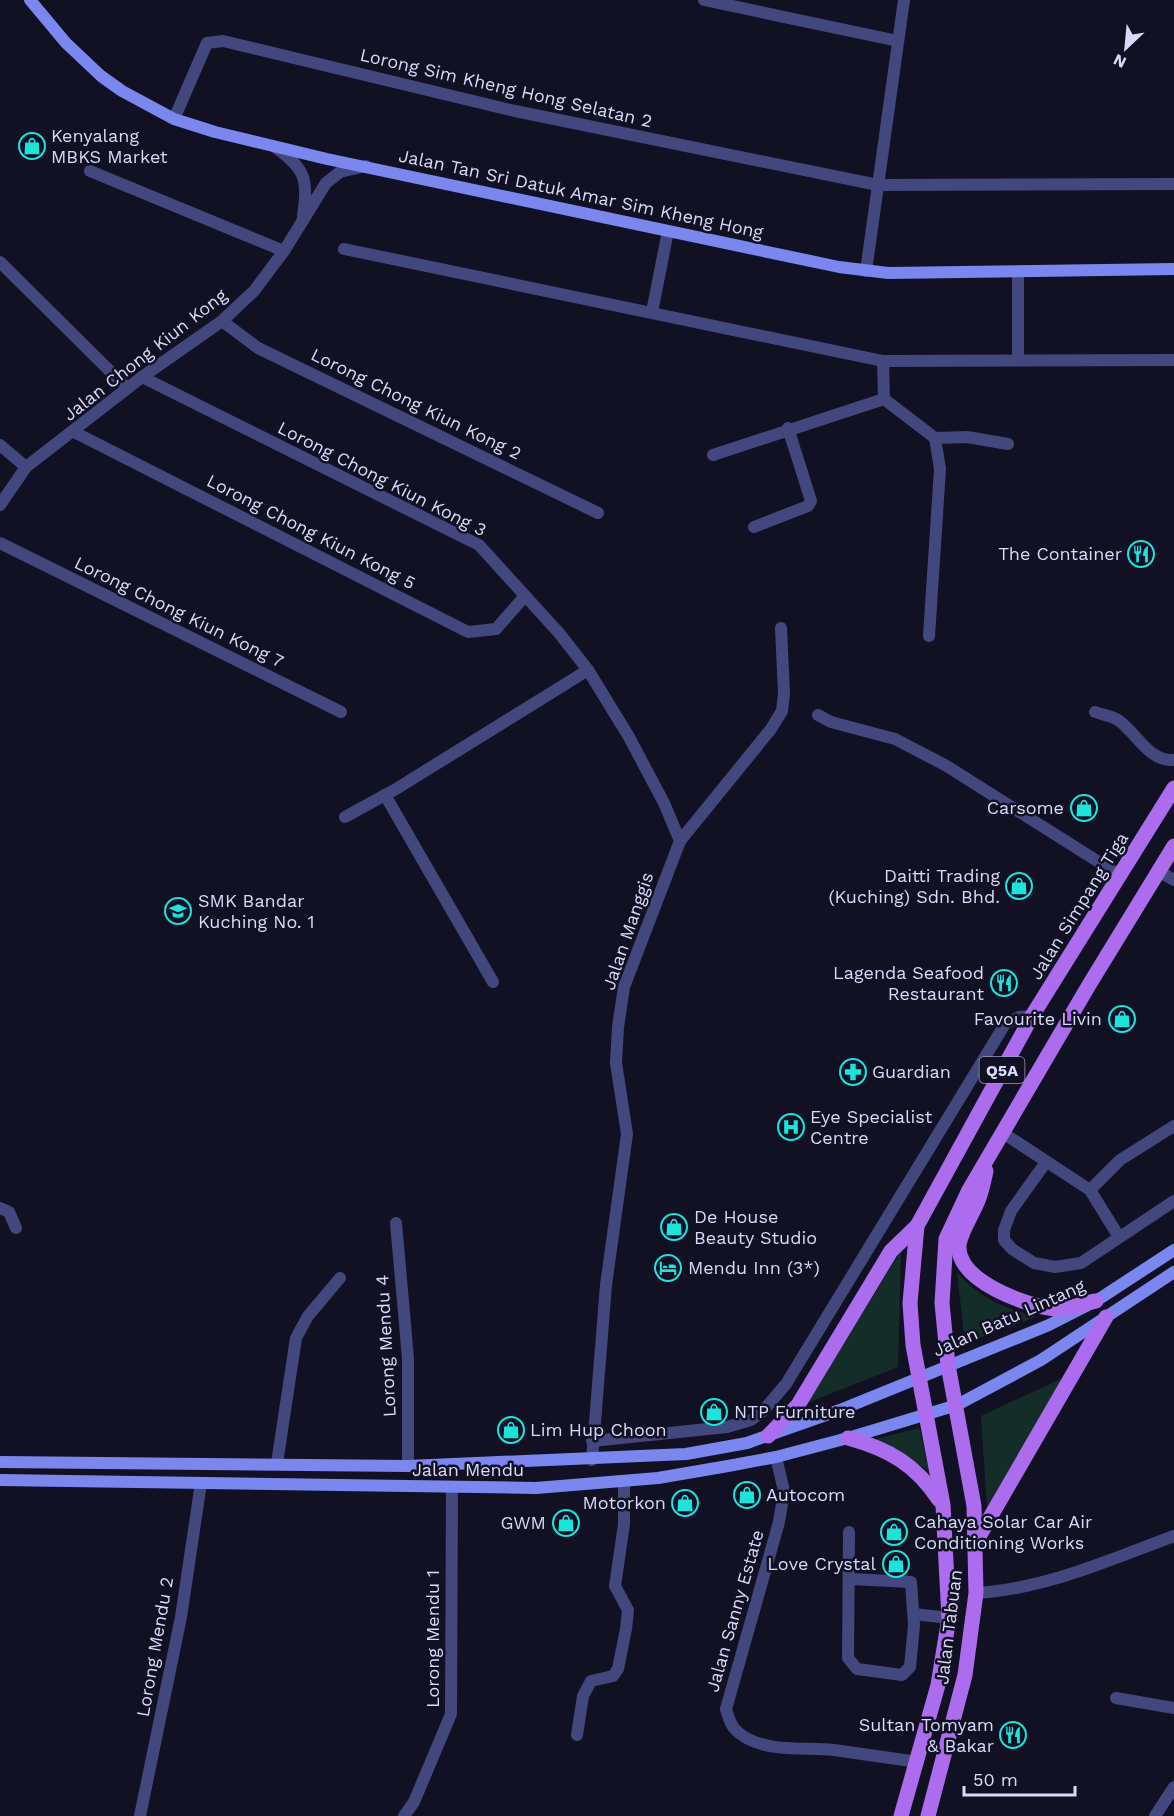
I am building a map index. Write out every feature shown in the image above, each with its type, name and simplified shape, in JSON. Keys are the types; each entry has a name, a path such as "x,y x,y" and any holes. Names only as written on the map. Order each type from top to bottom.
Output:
{"main road":[{"name":"Jalan Tan Sri Datuk Amar Sim Kheng Hong","path":"30,0 66,43 101,76 122,91 174,119 275,147 866,271 1018,273 1174,269"},
{"name":"Jalan Simpang Tiga","path":"927,1415 918,1379 910,1303 917,1226 1032,1016 1174,788"},
{"path":"948,1365 942,1303 946,1239 969,1190 1089,985 1174,846"},
{"path":"989,1157 980,1196 959,1243 960,1256 968,1269 978,1279 994,1288 1038,1306 1058,1309 1096,1300"},
{"path":"768,1436 798,1405 891,1251 917,1226"},
{"name":"Jalan Batu Lintang","path":"918,1379 1049,1324 1096,1300 1174,1250"},
{"path":"927,1415 957,1405 1041,1360 1174,1272"},
{"path":"976,1541 1106,1317"},
{"name":"Jalan Tabuan","path":"928,1816 965,1675 976,1593 974,1506 948,1365"},
{"name":"Jalan Mendu","path":"0,1462 408,1466 592,1460 686,1454 747,1443 918,1379"},
{"name":"Jalan Tabuan","path":"901,1816 938,1685 949,1618 943,1505 927,1415"},
{"name":"Jalan Mendu","path":"0,1480 452,1488 536,1488 624,1482 776,1457 927,1415"},
{"path":"848,1438 876,1445 893,1455 924,1478 943,1505"}],"street":[{"path":"704,0 898,41"},
{"path":"866,271 904,0"},
{"name":"Lorong Sim Kheng Hong Selatan 2","path":"174,119 207,43 223,41 515,111 878,185"},
{"name":"Jalan Chong Kiun Kong","path":"275,147 293,160 304,174 306,193 302,223"},
{"name":"Jalan Chong Kiun Kong","path":"0,505 26,467 142,377 222,321 254,291 302,223 326,183 340,172 366,166"},
{"path":"90,171 284,250"},
{"path":"878,185 1174,184"},
{"path":"652,312 668,231"},
{"path":"344,249 883,361 1174,360"},
{"path":"0,262 128,388"},
{"path":"1018,273 1018,359"},
{"name":"Lorong Chong Kiun Kong 2","path":"222,321 258,348 598,513"},
{"path":"883,361 884,399"},
{"name":"Lorong Chong Kiun Kong 3","path":"142,377 479,545 524,597 560,633 588,670 629,737 664,803 680,842"},
{"path":"713,454 884,399"},
{"path":"884,399 935,438 967,436 1008,444"},
{"path":"754,526 808,506 811,501 788,428"},
{"name":"Lorong Chong Kiun Kong 5","path":"74,432 468,632 496,629 524,597"},
{"path":"929,636 940,469 935,438"},
{"path":"0,445 26,467"},
{"name":"Lorong Chong Kiun Kong 7","path":"0,543 341,712"},
{"name":"Jalan Manggis","path":"592,1460 606,1285 627,1134 616,1063 624,987 680,842 771,729 782,711 781,628"},
{"path":"345,817 386,795 588,670"},
{"path":"1095,712 1117,719 1155,756 1166,761 1174,760"},
{"path":"818,715 831,722 895,739 945,765 1121,876"},
{"path":"386,795 494,982"},
{"path":"1160,872 1174,880"},
{"path":"592,1441 727,1427 751,1420 763,1411 786,1384 1005,1024 1019,1017 1032,1016"},
{"path":"1090,1190 1120,1160 1174,1126"},
{"path":"1003,1133 1090,1190 1119,1237"},
{"path":"1046,1162 1011,1211 1004,1230 1004,1240 1012,1249 1034,1263 1054,1267 1081,1263 1174,1201"},
{"path":"0,1208 9,1212 16,1228"},
{"name":"Lorong Mendu 4","path":"396,1223 408,1358 408,1466"},
{"path":"277,1463 296,1338 308,1317 340,1278"},
{"name":"Jalan Sanny Estate","path":"776,1457 784,1491 779,1522 726,1709 731,1725 740,1734 752,1740 781,1747 833,1750 918,1762"},
{"path":"577,1735 583,1696 591,1681 613,1676 618,1669 626,1629 628,1610 615,1586 624,1524 624,1482"},
{"name":"Lorong Mendu 2","path":"140,1816 181,1617 201,1483"},
{"name":"Lorong Mendu 1","path":"404,1816 414,1802 451,1714 452,1488"},
{"path":"849,1532 851,1579 848,1658 857,1669 902,1675 910,1667 914,1614 911,1582 851,1579"},
{"path":"976,1593 1006,1591 1058,1579 1174,1536"},
{"path":"914,1614 949,1618"},
{"path":"1116,1698 1174,1708"},
{"path":"1155,1816 1174,1787"}],"green space":[{"path":"901,1251 898,1367 807,1403"},
{"path":"957,1272 984,1296 1036,1317 965,1343"},
{"path":"1065,1377 987,1508 981,1416"},
{"path":"919,1428 929,1471 876,1439"}],"place":[{"name":"Kenyalang MBKS Market","path":"32,146"},
{"name":"The Container","path":"1141,554"},
{"name":"Carsome","path":"1084,808"},
{"name":"Daitti Trading (Kuching) Sdn. Bhd.","path":"1019,886"},
{"name":"SMK Bandar Kuching No. 1","path":"178,911"},
{"name":"Lagenda Seafood Restaurant","path":"1004,983"},
{"name":"Favourite Livin","path":"1122,1019"},
{"name":"Guardian","path":"853,1072"},
{"name":"Eye Specialist Centre","path":"791,1127"},
{"name":"De House Beauty Studio","path":"674,1227"},
{"name":"Mendu Inn (3*)","path":"668,1268"},
{"name":"NTP Furniture","path":"714,1412"},
{"name":"Lim Hup Choon","path":"511,1430"},
{"name":"Autocom","path":"747,1495"},
{"name":"Motorkon","path":"685,1503"},
{"name":"GWM","path":"566,1523"},
{"name":"Cahaya Solar Car Air Conditioning Works","path":"894,1532"},
{"name":"Love Crystal","path":"896,1564"},
{"name":"Sultan Tomyam & Bakar","path":"1013,1735"}]}
